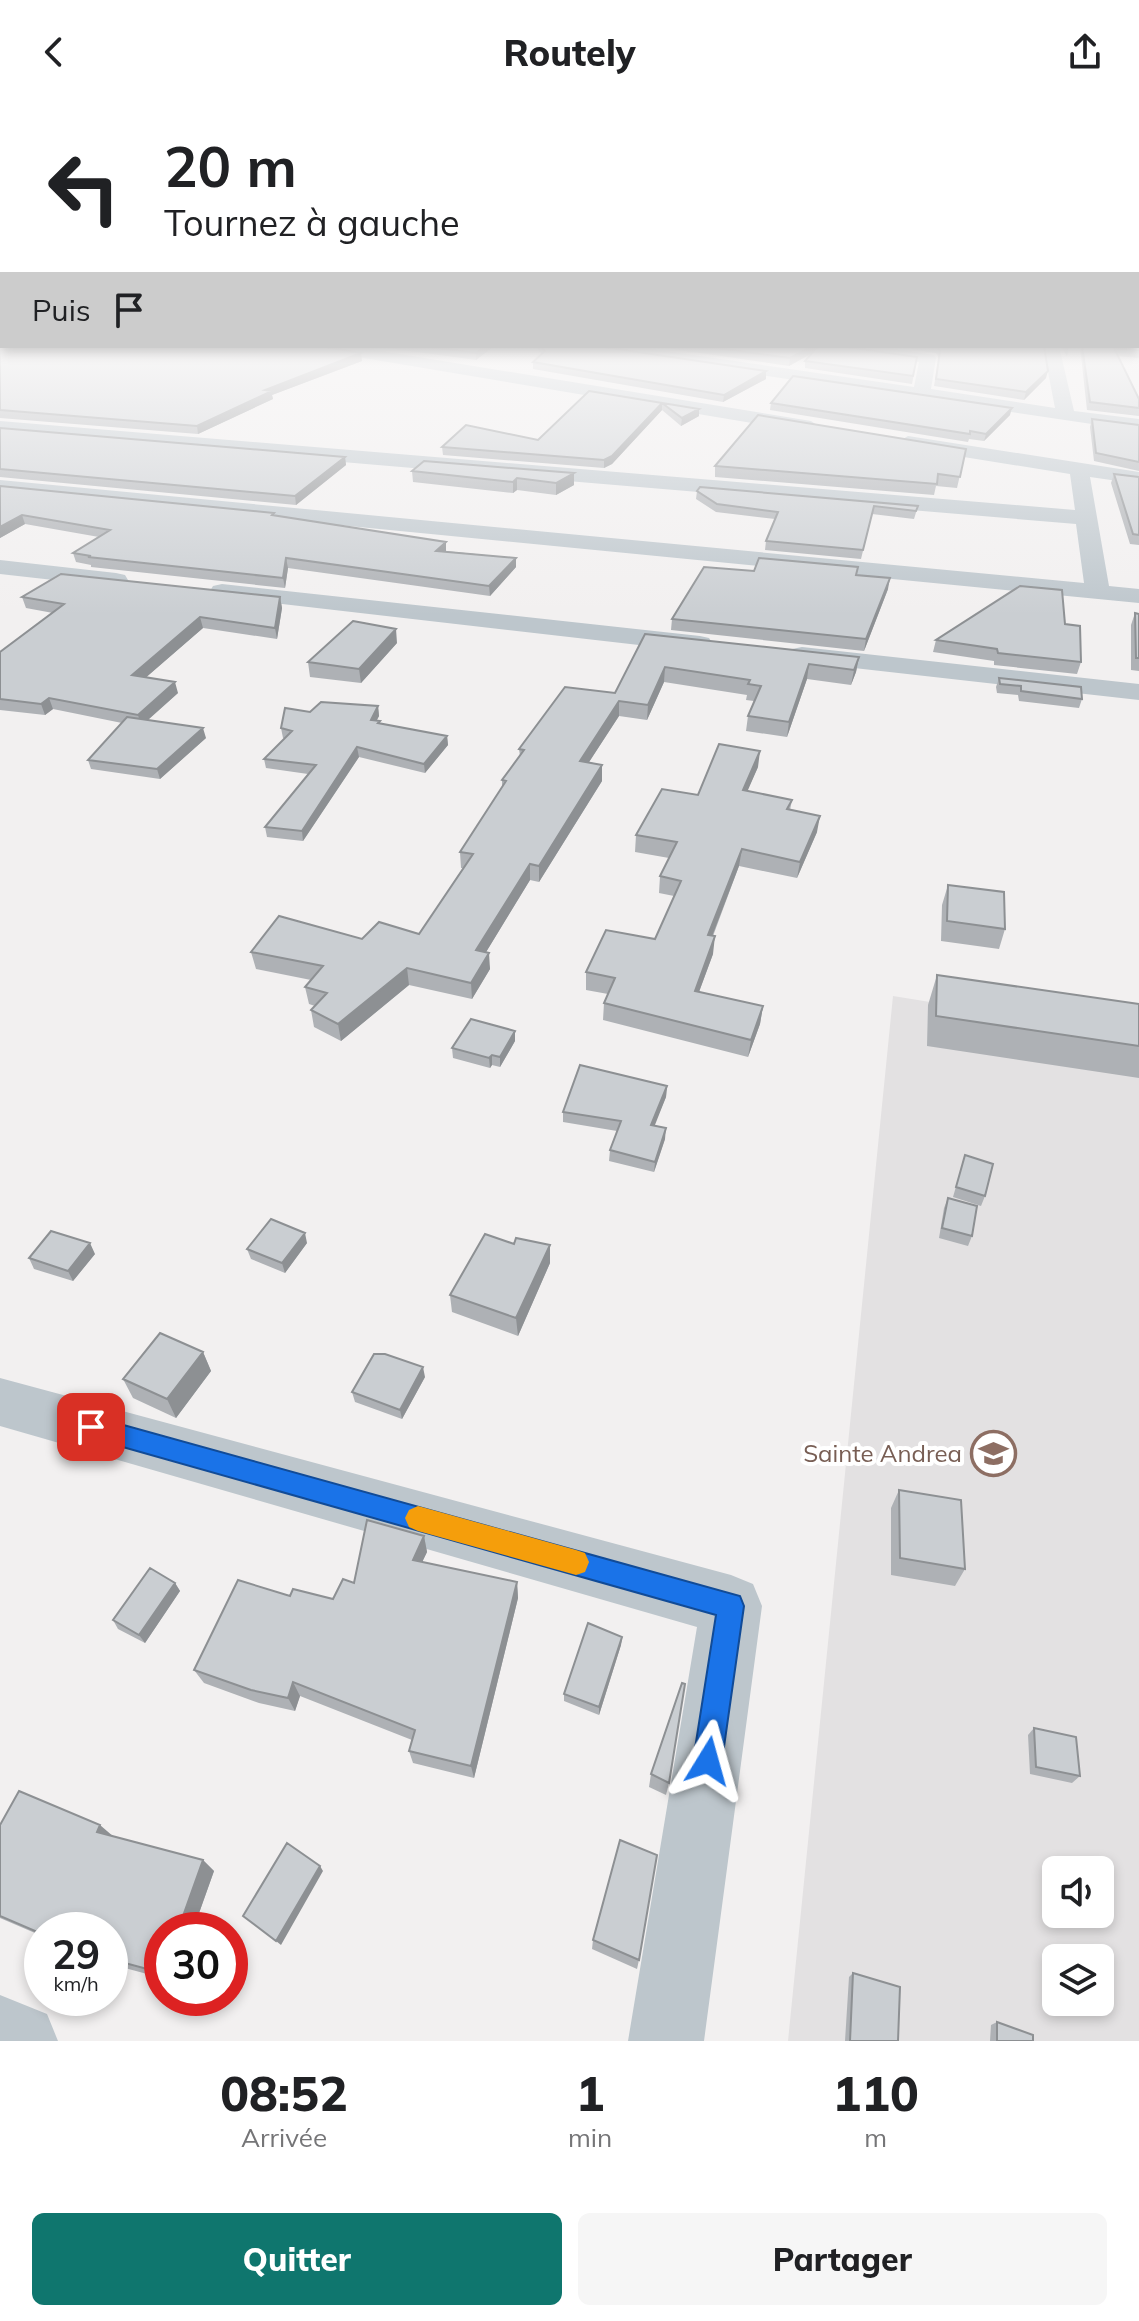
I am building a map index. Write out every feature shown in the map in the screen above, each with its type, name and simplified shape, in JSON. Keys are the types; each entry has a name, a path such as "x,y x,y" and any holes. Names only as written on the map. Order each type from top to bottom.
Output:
{"street":[{"path":"88,434 1088,518"},
{"path":"896,441 1139,478"},
{"path":"1079,469 1098,592"},
{"path":"0,486 1139,596"},
{"path":"0,567 147,583"},
{"path":"195,588 730,647"},
{"path":"777,652 1139,692"},
{"path":"0,1402 731,1606 666,2041"},
{"path":"0,2033 20,2041"}],"shaded area":[{"name":"Sainte Andrea","path":"893,996 1139,1036 1139,2041 788,2041"}],"building":[{"path":"0,434 76,434 345,457 295,496 0,469"},
{"path":"456,434 511,434 538,440 544,434 632,434 604,460 442,447"},
{"path":"742,434 877,434 966,449 960,477 938,474 937,484 715,466"},
{"path":"1094,434 1139,434 1139,462 1096,453"},
{"path":"424,461 574,473 556,483 517,478 513,482 412,471"},
{"path":"1114,474 1139,477 1139,535 1133,534"},
{"path":"0,486 274,513 272,515 446,542 436,551 516,558 489,586 286,558 283,578 88,557 91,556 73,553 110,530 22,515 0,527"},
{"path":"700,487 918,506 916,511 874,506 863,550 766,541 778,512 717,504 697,491"},
{"path":"759,558 858,567 856,575 890,578 866,639 672,619 704,567 754,571"},
{"path":"61,574 280,597 275,628 200,617 132,675 175,682 138,715 49,698 41,704 0,699 0,652 64,604 22,597"},
{"path":"1020,586 1062,590 1065,624 1080,626 1081,662 998,653 997,649 936,640"},
{"path":"1135,613 1139,614 1139,658 1136,658"},
{"path":"353,621 396,629 359,669 308,662"},
{"path":"645,634 859,657 854,670 809,664 789,722 748,716 761,686 748,684 750,680 665,667 648,705 619,701 580,761 602,765 539,866 530,864 476,950 489,953 471,983 407,968 338,1024 311,1010 327,993 305,987 323,966 251,952 279,916 362,939 379,922 419,934 473,854 460,852 506,781 502,780 524,750 519,749 565,687 615,693"},
{"path":"999,678 1081,687 1082,699 1021,691 1021,686 1000,684"},
{"path":"321,702 378,706 371,720 447,736 424,764 357,747 302,831 265,827 316,765 264,759 292,731 281,728 285,708 310,712"},
{"path":"127,717 203,728 157,769 88,760"},
{"path":"719,744 760,751 743,790 792,800 787,809 820,816 800,862 742,849 708,935 715,936 695,991 763,1006 751,1040 604,1003 615,978 586,972 606,930 655,939 681,881 660,876 677,842 636,835 662,789 698,795"},
{"path":"948,885 1004,892 1005,929 947,921"},
{"path":"937,975 1139,1004 1139,1046 936,1016"},
{"path":"471,1019 515,1031 500,1057 492,1055 489,1058 452,1048"},
{"path":"580,1065 667,1086 651,1125 666,1128 655,1162 610,1150 621,1121 563,1112"},
{"path":"965,1155 993,1164 985,1196 956,1187"},
{"path":"948,1198 977,1206 972,1236 942,1228"},
{"path":"271,1219 305,1233 282,1263 247,1249"},
{"path":"51,1231 90,1243 68,1271 29,1258"},
{"path":"485,1234 514,1244 516,1238 550,1245 516,1318 450,1295"},
{"path":"160,1333 203,1352 167,1399 123,1379"},
{"path":"374,1354 385,1354 423,1367 400,1410 352,1392"},
{"path":"899,1490 961,1500 965,1569 900,1558"},
{"path":"367,1520 424,1536 413,1560 517,1582 471,1766 409,1751 415,1730 293,1682 288,1698 251,1690 194,1670 238,1580 290,1596 293,1589 333,1599 343,1579 354,1583"},
{"path":"150,1568 175,1583 139,1635 113,1620"},
{"path":"588,1623 622,1637 599,1707 564,1694"},
{"path":"682,1683 685,1684 669,1783 651,1774"},
{"path":"1034,1728 1076,1737 1080,1776 1036,1767"},
{"path":"19,1791 100,1825 97,1832 203,1860 184,1912 144,1912 144,1968 128,1964 128,1912 24,1912 24,1926 0,1916 0,1825"},
{"path":"620,1840 657,1855 639,1960 593,1940"},
{"path":"287,1843 320,1866 276,1941 248,1920 248,1912 245,1912"},
{"path":"853,1973 900,1987 898,2041 850,2041"},
{"path":"997,2022 1033,2035 1033,2041 997,2041"}],"slow traffic":[{"path":"418,1518 576,1562"}],"place":[{"name":"Sainte Andrea","path":"993,1453"}],"route":[{"path":"91,1427 731,1606 708,1761"}]}
